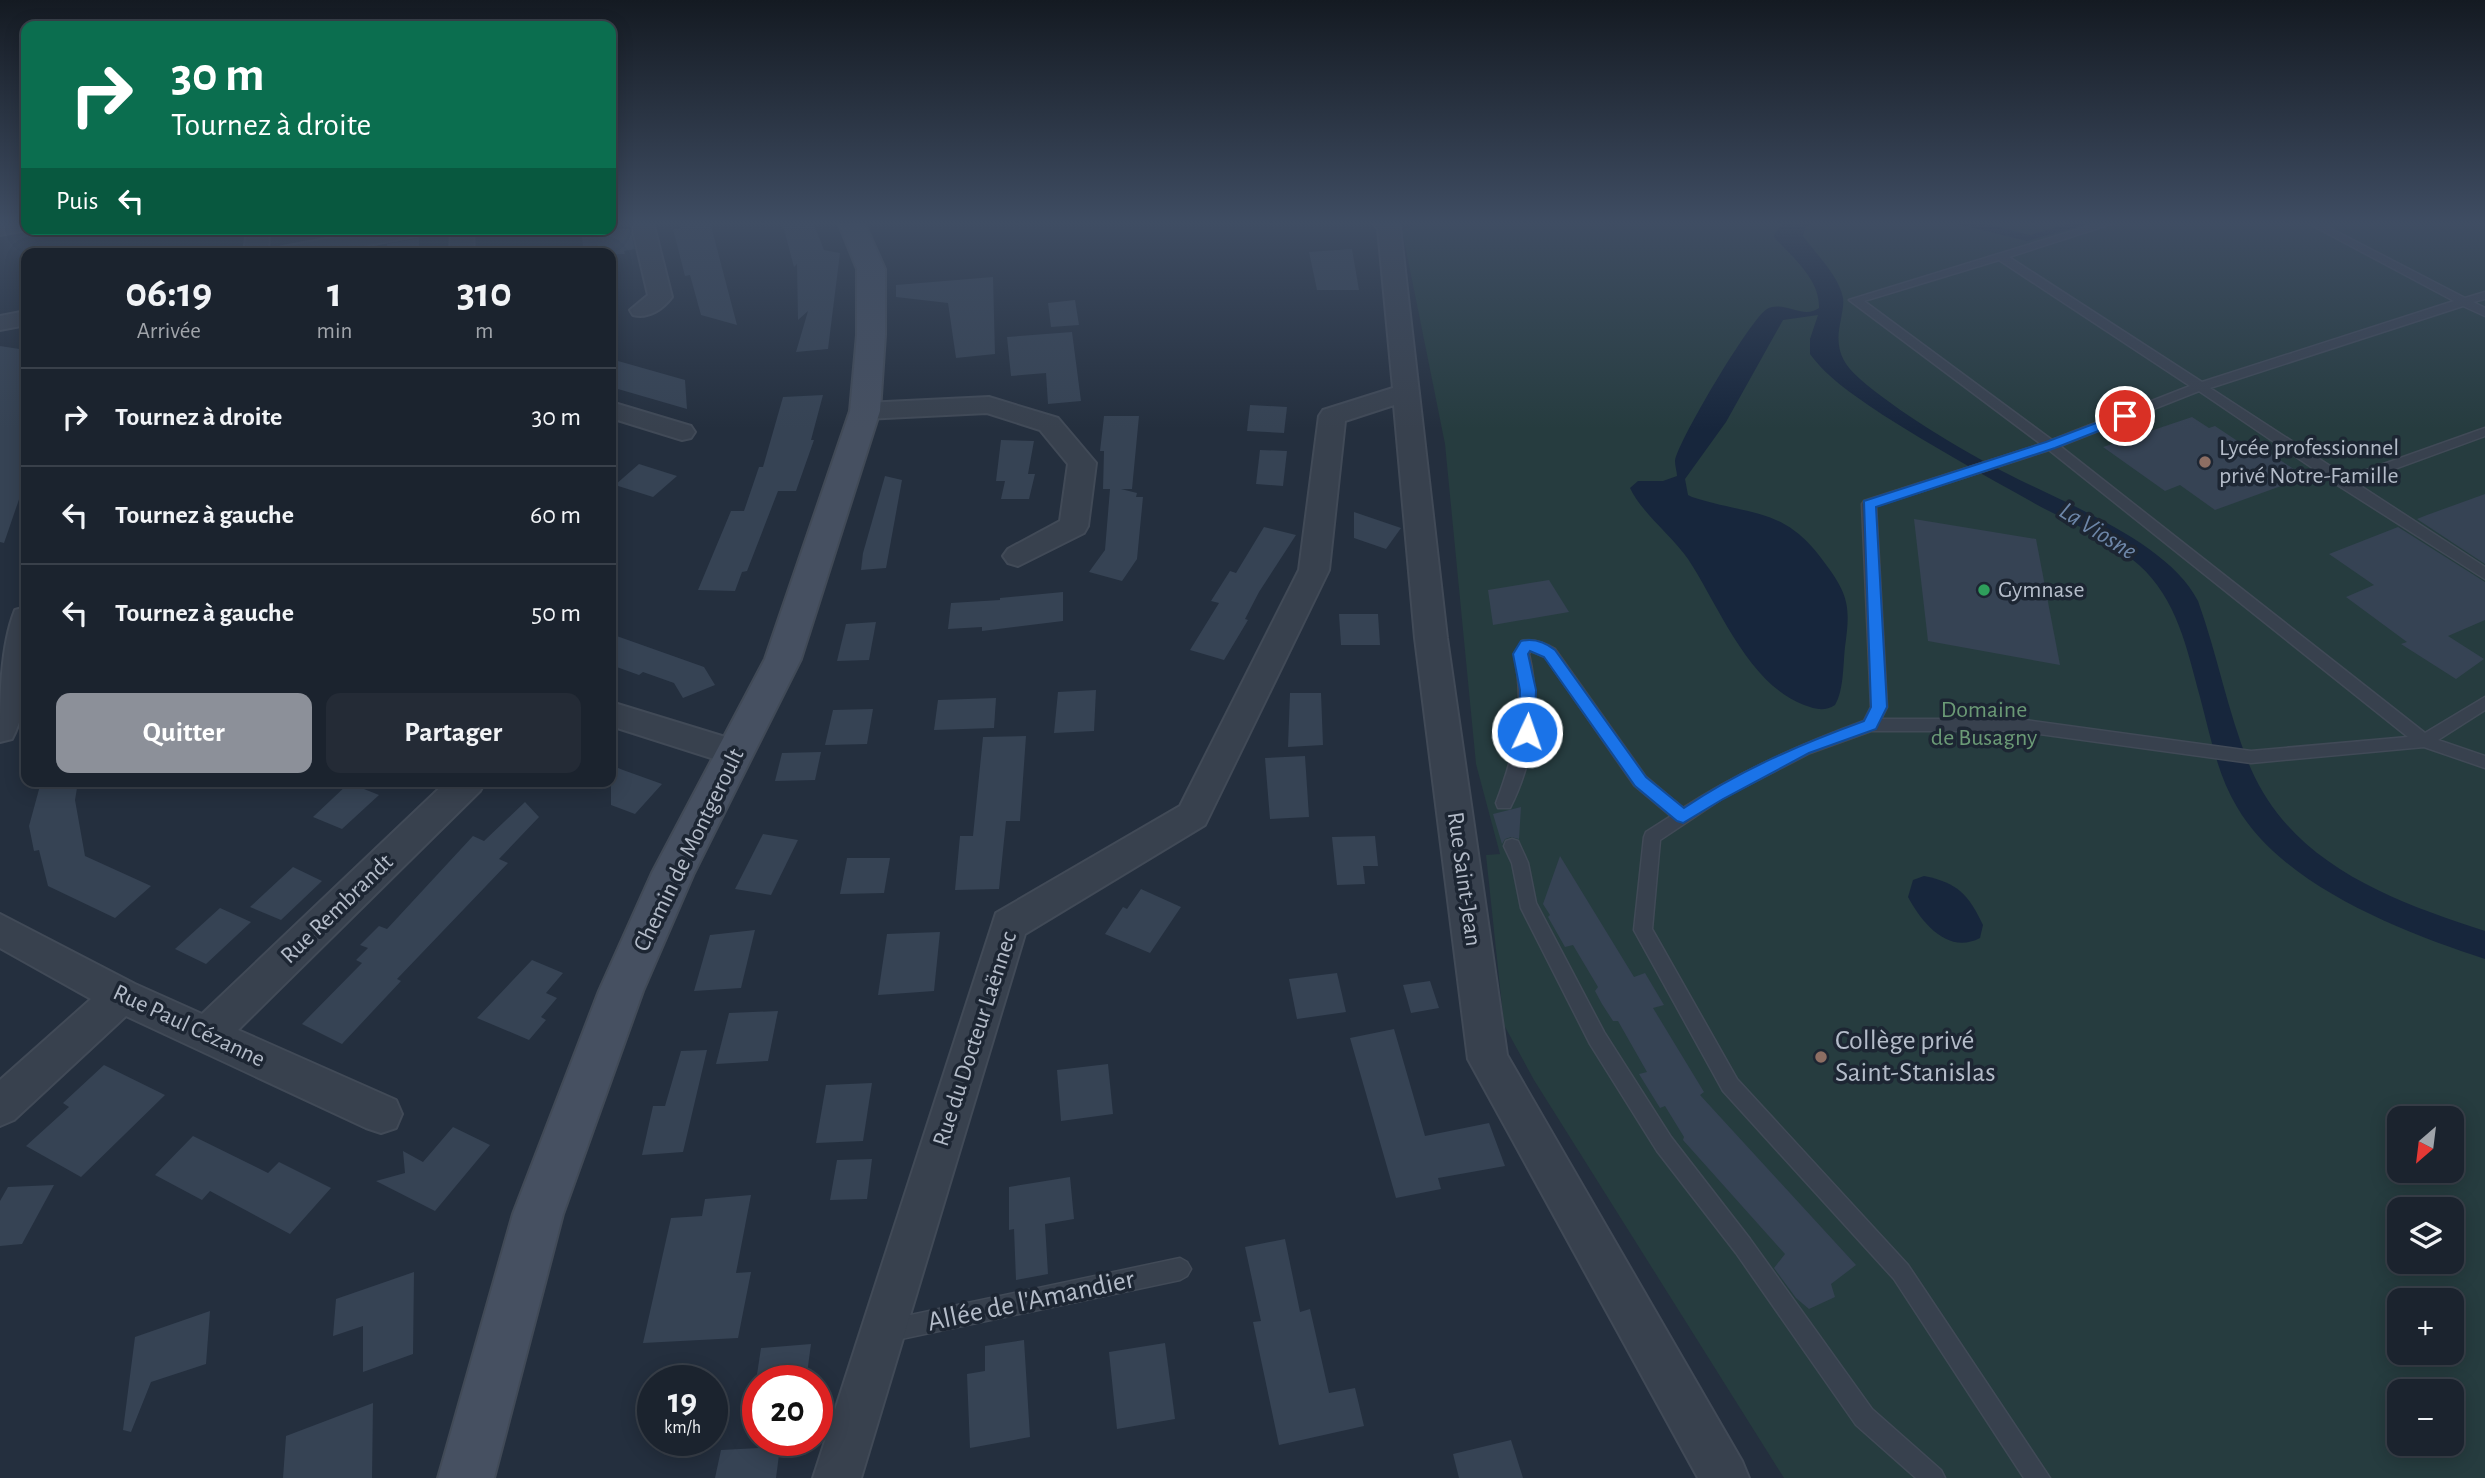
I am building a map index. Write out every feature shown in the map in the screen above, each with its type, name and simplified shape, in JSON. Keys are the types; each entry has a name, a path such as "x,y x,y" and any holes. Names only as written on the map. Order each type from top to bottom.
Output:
{"street":[{"path":"642,310 660,297 659,291"},
{"name":"Chemin de Montgeroult","path":"466,1478 538,1214 621,991 673,873 783,659 865,411 872,335 871,291"},
{"name":"Rue Saint-Jean","path":"1396,291 1431,638 1488,1059 1725,1478"},
{"path":"0,323 21,319"},
{"name":"Rue du Docteur Laënnec","path":"837,1478 1009,924 1193,815 1252,689 1314,570 1332,416 1407,392"},
{"path":"865,411 989,405 1049,424 1082,463 1074,526 1018,556"},
{"path":"616,412 682,432"},
{"path":"0,730 21,640"},
{"path":"616,715 736,753"},
{"name":"Rue Rembrandt","path":"206,1036 463,787"},
{"name":"Rue Paul Cézanne","path":"0,930 121,996 381,1114"},
{"path":"0,1107 121,996"}],"lane":[{"path":"1885,291 1855,300 2051,445 2424,741 2485,762"},
{"path":"2054,291 2485,574"},
{"path":"2445,291 2485,313"},
{"path":"1870,725 1879,707 1869,504 2051,445 2199,387 2485,295"},
{"path":"2343,483 2485,432"},
{"path":"1504,803 1527,732 1528,684 1521,654 1527,645 1540,647 1549,653 1640,781 1683,817"},
{"path":"2038,1478 1901,1272 1730,1085 1643,930 1652,837 1717,794 1804,749 1870,725 2018,725 2251,757 2424,741 2485,703"},
{"path":"1512,846 1520,863 1527,903 1597,1038 1664,1144 1743,1246 1864,1417 1933,1478"},
{"name":"Allée de l'Amandier","path":"881,1332 1180,1269"}],"green space":[{"name":"Domaine de Busagny","path":"1414,291 2485,291 2485,1478 1784,1478 1534,1080 1504,1025 1486,855 1500,854 1476,764 1445,444"}],"water":[{"name":"La Viosne","path":"1816,291 1841,291 1843,303 1838,337 1840,352 1847,366 1874,391 1909,416 2002,471 2111,525 2163,560 2183,579 2198,601 2229,707 2251,769 2269,802 2292,831 2319,855 2349,875 2416,907 2485,931 2485,959 2418,935 2347,902 2314,883 2283,860 2257,835 2237,807 2224,781 2179,626 2163,593 2152,578 2105,540 1942,451 1844,388 1825,372 1810,354 1810,339 1818,315 1783,320 1726,422 1685,479 1688,495 1692,497 1767,516 1797,533 1827,566 1844,595 1848,623 1842,685 1835,705 1816,709 1804,705 1784,695 1767,680 1737,642 1688,559 1641,506 1630,488 1638,481 1663,481 1677,476 1675,461 1688,430 1732,356 1759,317 1773,307 1813,311 1819,308"},
{"path":"1924,876 1945,882 1961,891 1983,925 1980,938 1957,942 1937,934 1928,926 1908,897 1913,880"}],"building":[{"path":"694,291 728,291 737,325 701,315"},
{"path":"797,291 835,291 828,349 796,352 808,311 798,320"},
{"path":"896,291 993,291 995,354 956,358 948,303 896,297"},
{"path":"1075,300 1079,325 1051,327 1048,303"},
{"path":"1072,332 1081,401 1048,404 1046,373 1011,376 1007,337"},
{"path":"0,346 21,349 21,494 4,543 0,542"},
{"path":"616,360 685,380 687,409 616,388"},
{"path":"823,395 811,440 814,440 796,491 778,491 747,571 742,572 735,591 698,590 731,511 744,511 759,467 763,467 783,397"},
{"path":"1250,405 1287,407 1284,433 1247,431"},
{"path":"1104,416 1139,416 1132,489 1121,489 1137,493 1136,497 1143,497 1137,559 1122,581 1089,572 1105,550 1110,489 1103,489 1104,451 1100,451"},
{"name":"Lycée professionnel privé Notre-Famille","path":"2192,417 2209,428 2215,426 2245,446 2254,443 2306,477 2215,510 2180,485 2165,491 2103,447"},
{"path":"1001,440 1034,441 1028,474 1035,474 1029,499 1001,499 1005,481 996,481"},
{"path":"1260,450 1287,451 1283,486 1256,484"},
{"path":"639,464 677,476 653,497 616,484"},
{"path":"885,476 902,480 886,568 861,570 863,553"},
{"name":"Lycée professionnel privé Notre-Famille","path":"2485,494 2485,564 2417,519 2427,515"},
{"path":"1354,512 1401,528 1386,549 1354,538"},
{"name":"Gymnase","path":"1914,519 2036,539 2060,665 1928,641"},
{"path":"1264,527 1296,535 1259,592 1245,619 1248,620 1224,660 1190,650 1219,603 1211,601 1230,571 1236,573"},
{"name":"Lycée professionnel privé Notre-Famille","path":"2398,527 2485,582 2485,620 2448,636 2484,659 2456,679 2401,644 2407,642 2346,597 2374,585 2329,554"},
{"path":"1549,580 1569,612 1493,625 1488,590"},
{"path":"1063,592 1063,621 982,631 982,627 948,629 951,603"},
{"path":"1339,614 1378,614 1380,645 1341,645"},
{"path":"876,622 869,660 837,661 846,624"},
{"path":"616,636 704,667 715,685 683,698 674,683 643,672 639,675 616,667"},
{"path":"1096,690 1094,731 1054,733 1058,692"},
{"path":"1290,693 1321,693 1323,745 1288,747"},
{"path":"996,698 994,728 934,730 938,700"},
{"path":"873,709 867,744 825,745 833,710"},
{"path":"1026,736 1020,821 1006,821 999,889 955,890 960,836 973,836 983,737"},
{"path":"821,752 815,780 775,781 782,753"},
{"path":"1305,756 1309,817 1270,819 1265,758"},
{"path":"616,767 662,784 635,814 611,805 611,787 616,787"},
{"path":"40,787 77,787 75,800 85,856 151,886 115,918 48,886 39,850 34,851 29,826"},
{"path":"345,787 359,787 379,795 342,829 313,817"},
{"path":"525,802 539,817 499,859 508,863 397,979 401,981 342,1044 302,1024 362,963 356,960 368,948 360,945 379,926 387,929 473,836 484,841"},
{"path":"1521,807 1519,839 1511,837 1505,839 1502,844 1493,814"},
{"path":"763,834 798,840 771,895 735,889"},
{"path":"1375,836 1378,866 1363,866 1365,884 1337,885 1332,837"},
{"path":"1560,856 1634,977 1645,973 1664,1005 1653,1008 1704,1092 1700,1095 1856,1265 1831,1284 1835,1297 1809,1309 1796,1298 1774,1268 1785,1254 1683,1140 1684,1137 1665,1106 1660,1108 1639,1074 1647,1072 1618,1021 1613,1021 1602,1004 1595,991 1598,987 1573,945 1565,947 1548,917 1550,915 1543,904"},
{"path":"847,858 890,858 884,893 840,894"},
{"path":"293,867 322,881 281,920 250,907"},
{"path":"1141,889 1181,907 1150,953 1105,934 1123,907 1127,909"},
{"path":"220,908 251,922 206,964 175,949"},
{"path":"755,930 741,988 694,991 710,935"},
{"path":"940,932 934,991 878,995 887,934"},
{"path":"532,960 563,973 546,993 557,998 541,1017 546,1020 529,1040 477,1018"},
{"path":"1337,973 1346,1012 1297,1019 1289,979"},
{"path":"1430,981 1439,1008 1411,1013 1403,985"},
{"path":"778,1011 768,1061 716,1064 729,1013"},
{"path":"1394,1029 1425,1136 1489,1123 1505,1166 1438,1178 1441,1189 1396,1198 1350,1038"},
{"path":"707,1050 683,1152 642,1155 653,1106 665,1106 681,1051"},
{"path":"1108,1064 1113,1114 1061,1121 1057,1070"},
{"path":"104,1065 165,1095 81,1177 26,1146 69,1107 63,1103"},
{"path":"872,1083 863,1141 816,1143 826,1085"},
{"path":"453,1127 490,1145 435,1211 376,1181 405,1173 403,1151 423,1162"},
{"path":"193,1136 268,1173 279,1162 331,1188 290,1234 210,1191 202,1200 155,1175"},
{"path":"872,1159 867,1199 830,1200 837,1160"},
{"path":"1070,1177 1074,1219 1045,1224 1048,1274 1016,1280 1014,1229 1009,1230 1009,1187"},
{"path":"54,1185 22,1244 0,1246 0,1201 8,1187"},
{"path":"751,1195 736,1273 751,1272 738,1338 643,1343 671,1218 702,1216 705,1199"},
{"path":"1285,1239 1300,1312 1310,1309 1329,1393 1355,1388 1364,1426 1279,1445 1253,1322 1261,1321 1245,1247"},
{"path":"414,1272 413,1354 363,1372 363,1326 333,1336 336,1299"},
{"path":"210,1311 206,1364 151,1382 131,1432 123,1430 135,1337"},
{"path":"1024,1340 1030,1437 970,1448 967,1374 985,1371 985,1346"},
{"path":"1165,1343 1175,1419 1117,1429 1109,1352"},
{"path":"811,1344 808,1365 758,1365 761,1348"},
{"path":"373,1403 372,1478 283,1478 286,1436"},
{"path":"1511,1440 1523,1478 1459,1478 1453,1454"},
{"path":"742,1449 742,1456 779,1456 776,1478 715,1478 720,1456 728,1456 728,1450"}],"place":[{"name":"Lycée professionnel privé Notre-Famille","path":"2205,462"},
{"name":"Gymnase","path":"1984,590"},
{"name":"Collège privé Saint-Stanislas","path":"1821,1057"}],"route":[{"path":"1527,732 1527,673 1521,654 1527,645 1540,647 1549,653 1640,781 1683,817 1717,794 1804,749 1870,725 1879,707 1869,504 2051,445 2125,416"}]}
